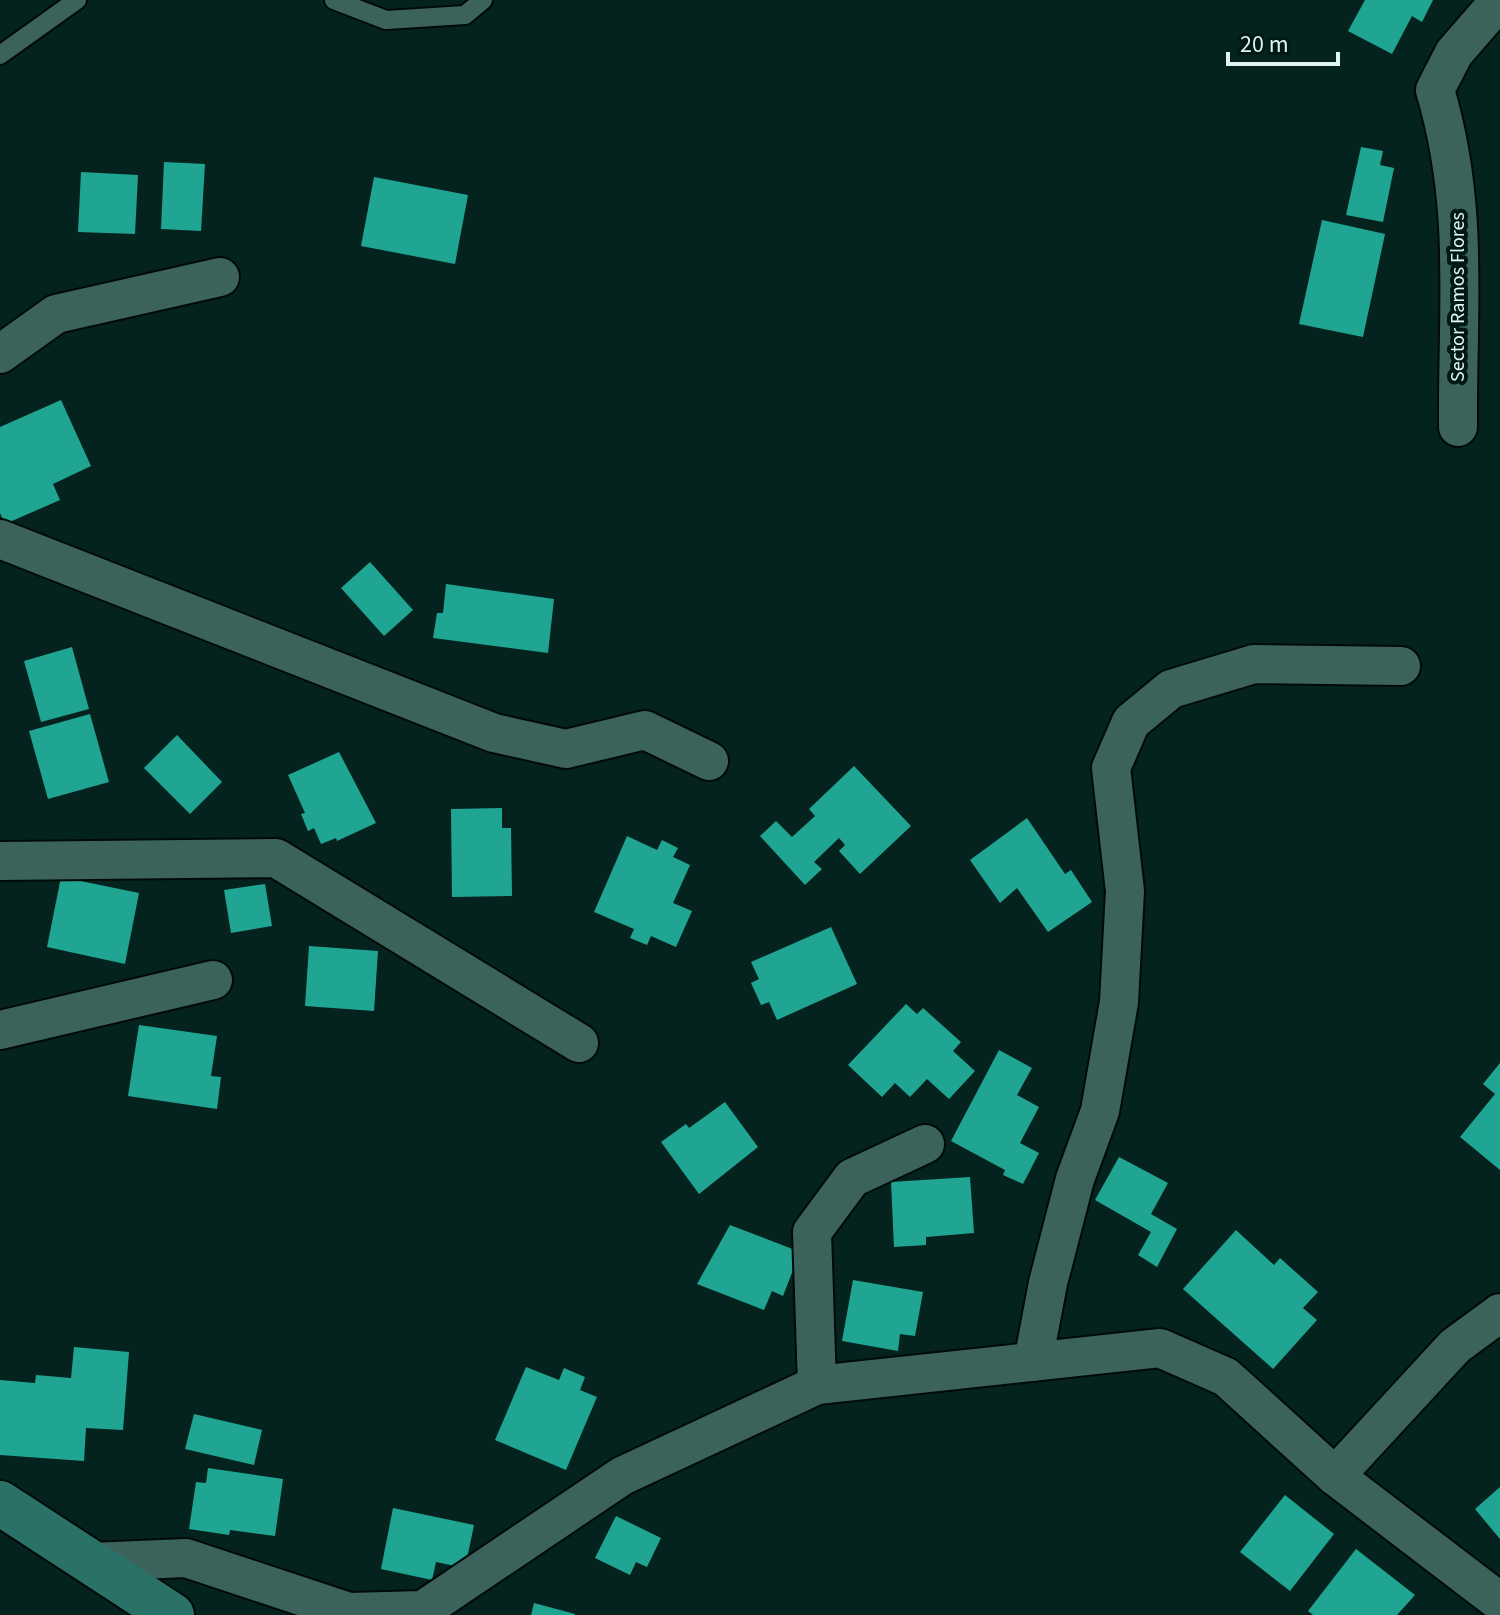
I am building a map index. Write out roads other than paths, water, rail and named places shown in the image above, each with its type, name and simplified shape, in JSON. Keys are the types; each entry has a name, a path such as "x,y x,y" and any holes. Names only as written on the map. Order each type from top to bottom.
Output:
{"street":[{"name":"Sector Ramos Flores","path":"1458,427 1460,229 1456,171 1435,90 1454,53 1500,0"},
{"path":"0,354 56,314 220,277"},
{"path":"0,539 494,733 566,749 645,730 709,761"},
{"path":"1033,1362 1048,1283 1075,1179 1100,1111 1119,1002 1125,891 1111,768 1131,722 1171,689 1254,664 1401,666"},
{"path":"0,861 276,858 579,1043"},
{"path":"0,1030 213,980"},
{"path":"817,1385 812,1232 852,1178 925,1144"},
{"path":"1335,1476 1455,1346 1500,1313"},
{"path":"90,1562 186,1558 349,1612 423,1610 622,1476 817,1385 1160,1348 1226,1377 1335,1476 1500,1602"},
{"path":"0,1503 172,1615"}],"lane":[{"path":"0,55 77,0"},
{"path":"334,0 386,20 465,15 483,0"}]}
